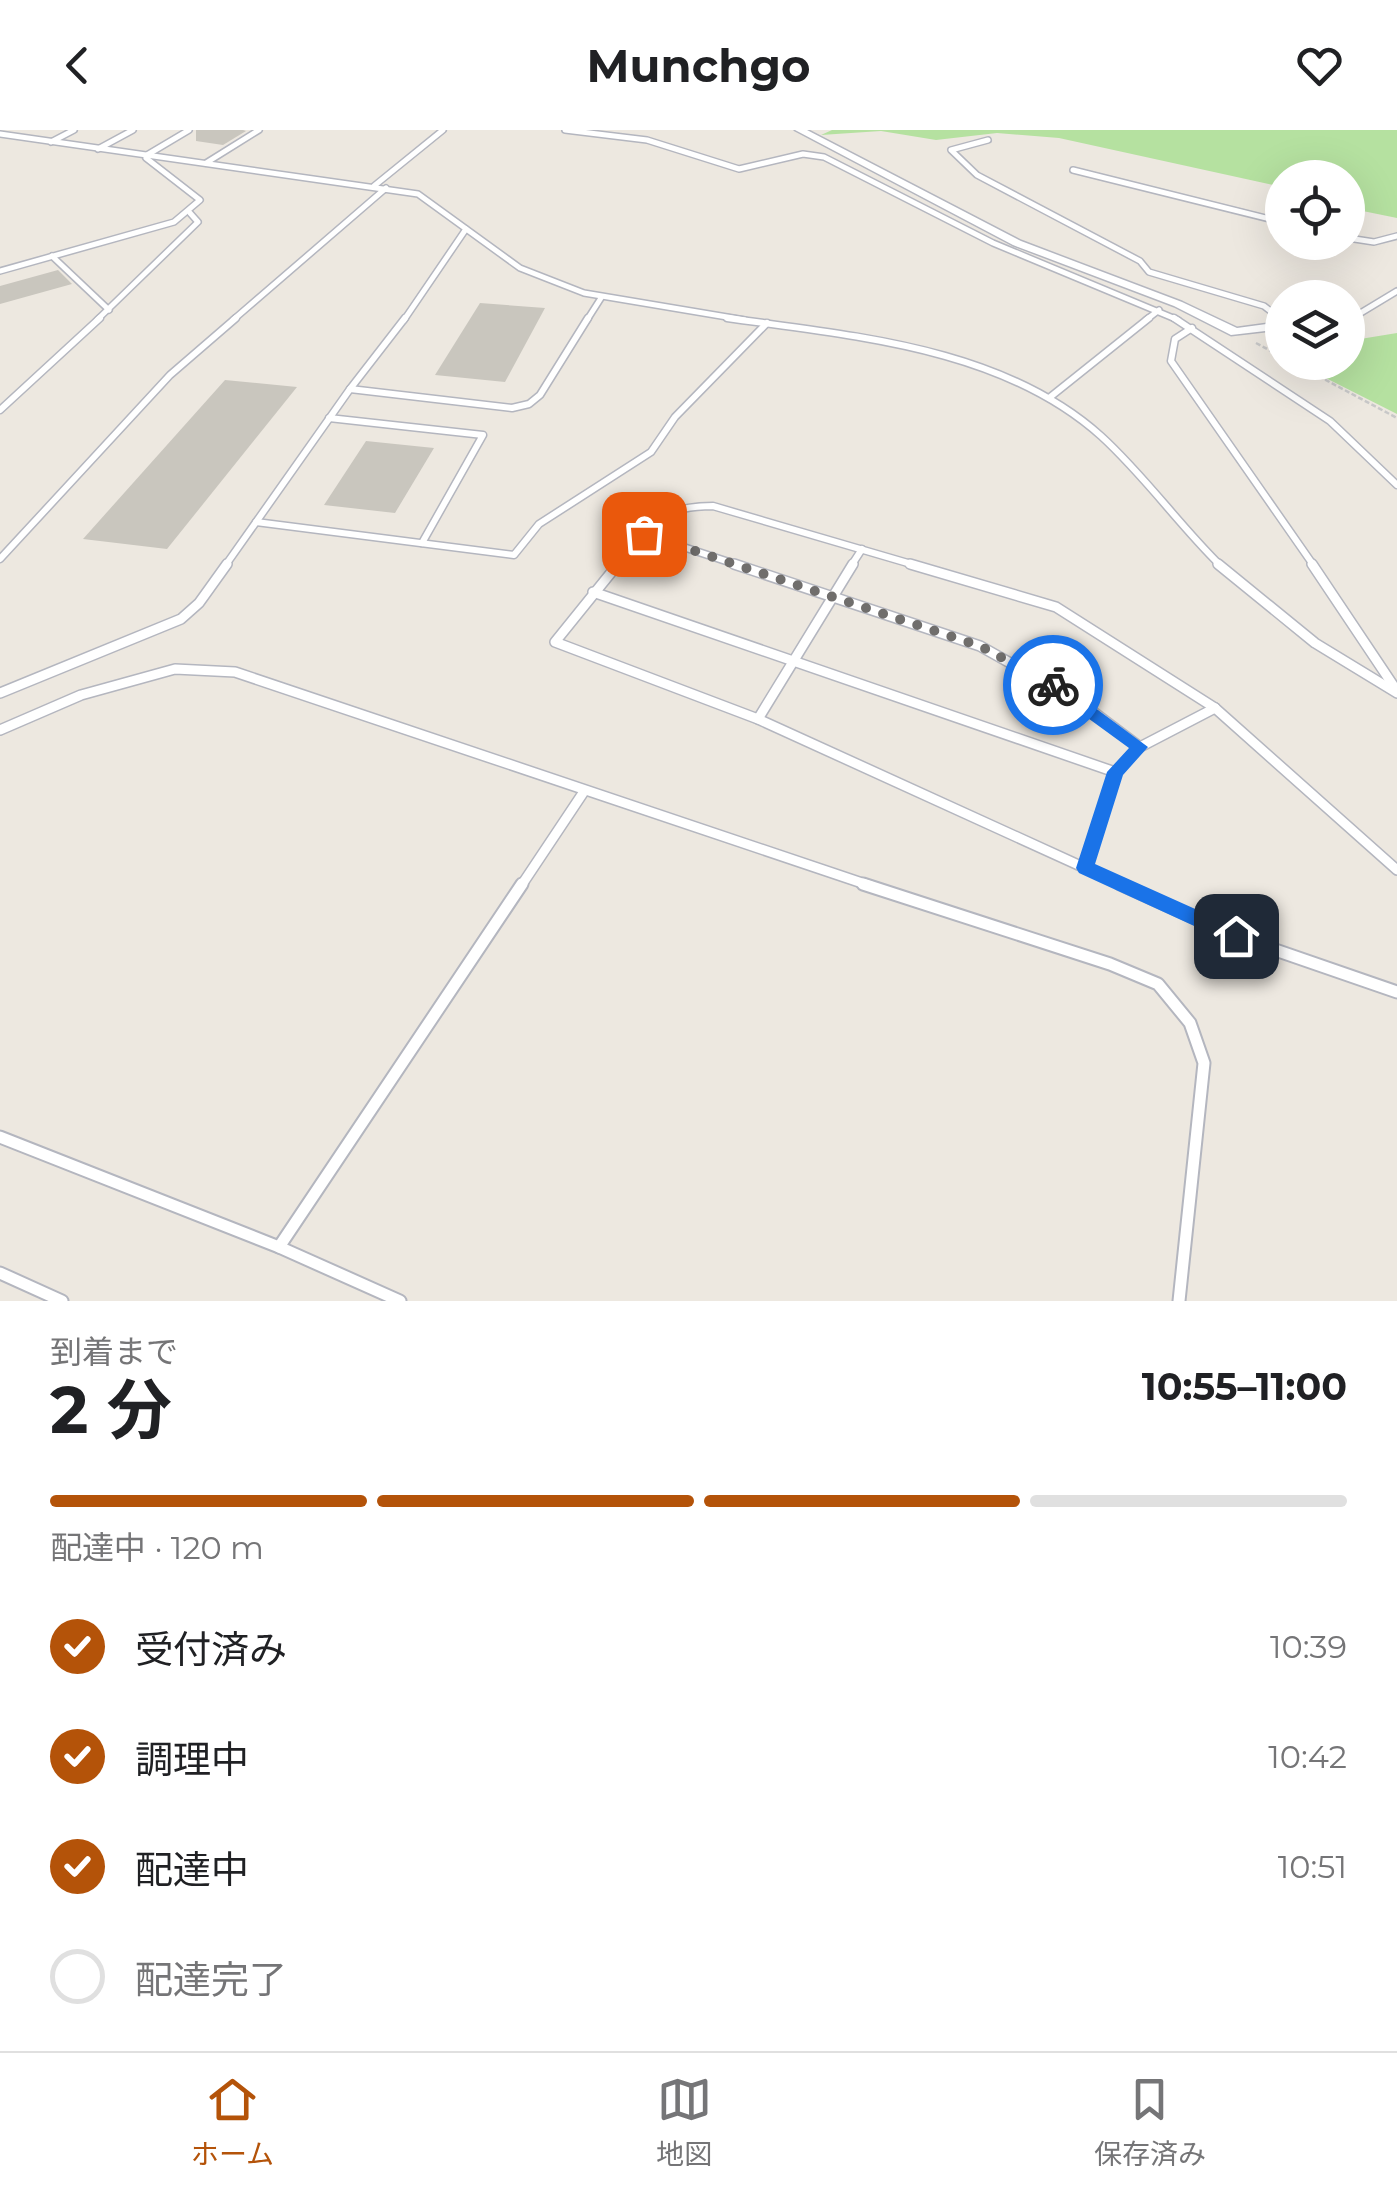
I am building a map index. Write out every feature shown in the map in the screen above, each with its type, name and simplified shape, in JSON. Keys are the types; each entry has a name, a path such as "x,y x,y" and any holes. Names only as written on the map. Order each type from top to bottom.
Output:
{"street":[{"path":"800,130 903,187 1062,262 1178,304 1234,332 1265,326"}],"lane":[{"path":"51,142 74,130"},
{"path":"98,149 133,130"},
{"path":"144,156 189,130"},
{"path":"205,164 259,130"},
{"path":"374,186 443,130"},
{"path":"565,130 647,140 738,169 803,154 824,157 992,242 1159,310 1192,328 1330,421 1397,485"},
{"path":"0,134 418,194 520,268 601,298 885,340 1015,380 1100,435 1219,565 1315,643 1397,692"},
{"path":"988,140 951,150 977,174 1140,261 1149,272 1265,307"},
{"path":"0,270 190,214 200,200 144,156"},
{"path":"1073,170 1265,218"},
{"path":"0,559 170,374 386,188"},
{"path":"0,410 195,228 198,222 190,214"},
{"path":"0,694 181,619 198,604 466,229"},
{"path":"1365,241 1397,236"},
{"path":"52,256 108,310"},
{"path":"1365,311 1397,291"},
{"path":"350,388 512,408 529,404 540,395 601,298"},
{"path":"1048,398 1159,310"},
{"path":"256,522 514,554 538,524 651,452 675,416 767,323"},
{"path":"1192,328 1175,340 1171,361 1203,401 1397,692"},
{"path":"329,418 482,436 422,543"},
{"path":"1397,870 1215,708 1056,607 713,506 684,506 658,515 554,642 758,720 1236,936 1397,992"},
{"path":"644,534 1013,660 1083,704 1140,747"},
{"path":"758,720 862,548"},
{"path":"592,592 1116,772"},
{"path":"0,730 81,696 175,669 234,672 583,792 1110,964 1158,984 1190,1022 1204,1063 1180,1301"},
{"path":"1085,868 1116,772 1140,747 1215,708"},
{"path":"279,1247 583,792"},
{"path":"0,1136 279,1247 400,1301"},
{"path":"0,1273 62,1301"}],"path":[{"path":"1326,380 1397,418"}],"green space":[{"path":"832,130 1397,130 1397,218 1365,211 1365,160 1265,160 1265,183 1059,138 997,133 936,140 881,131 821,135"},
{"path":"1397,333 1397,414 1330,380 1365,380 1365,338"}],"building":[{"path":"196,130 246,131 223,145 196,141"},
{"path":"58,270 72,284 0,304 0,286"},
{"path":"480,303 545,308 505,382 435,375"},
{"path":"225,380 297,387 167,549 83,539"},
{"path":"366,441 434,448 395,513 324,505"}],"way so far":[{"path":"644,534 980,646 1013,660 1053,685"}],"route":[{"path":"1053,685 1140,747 1116,772 1085,868 1236,936"}]}
